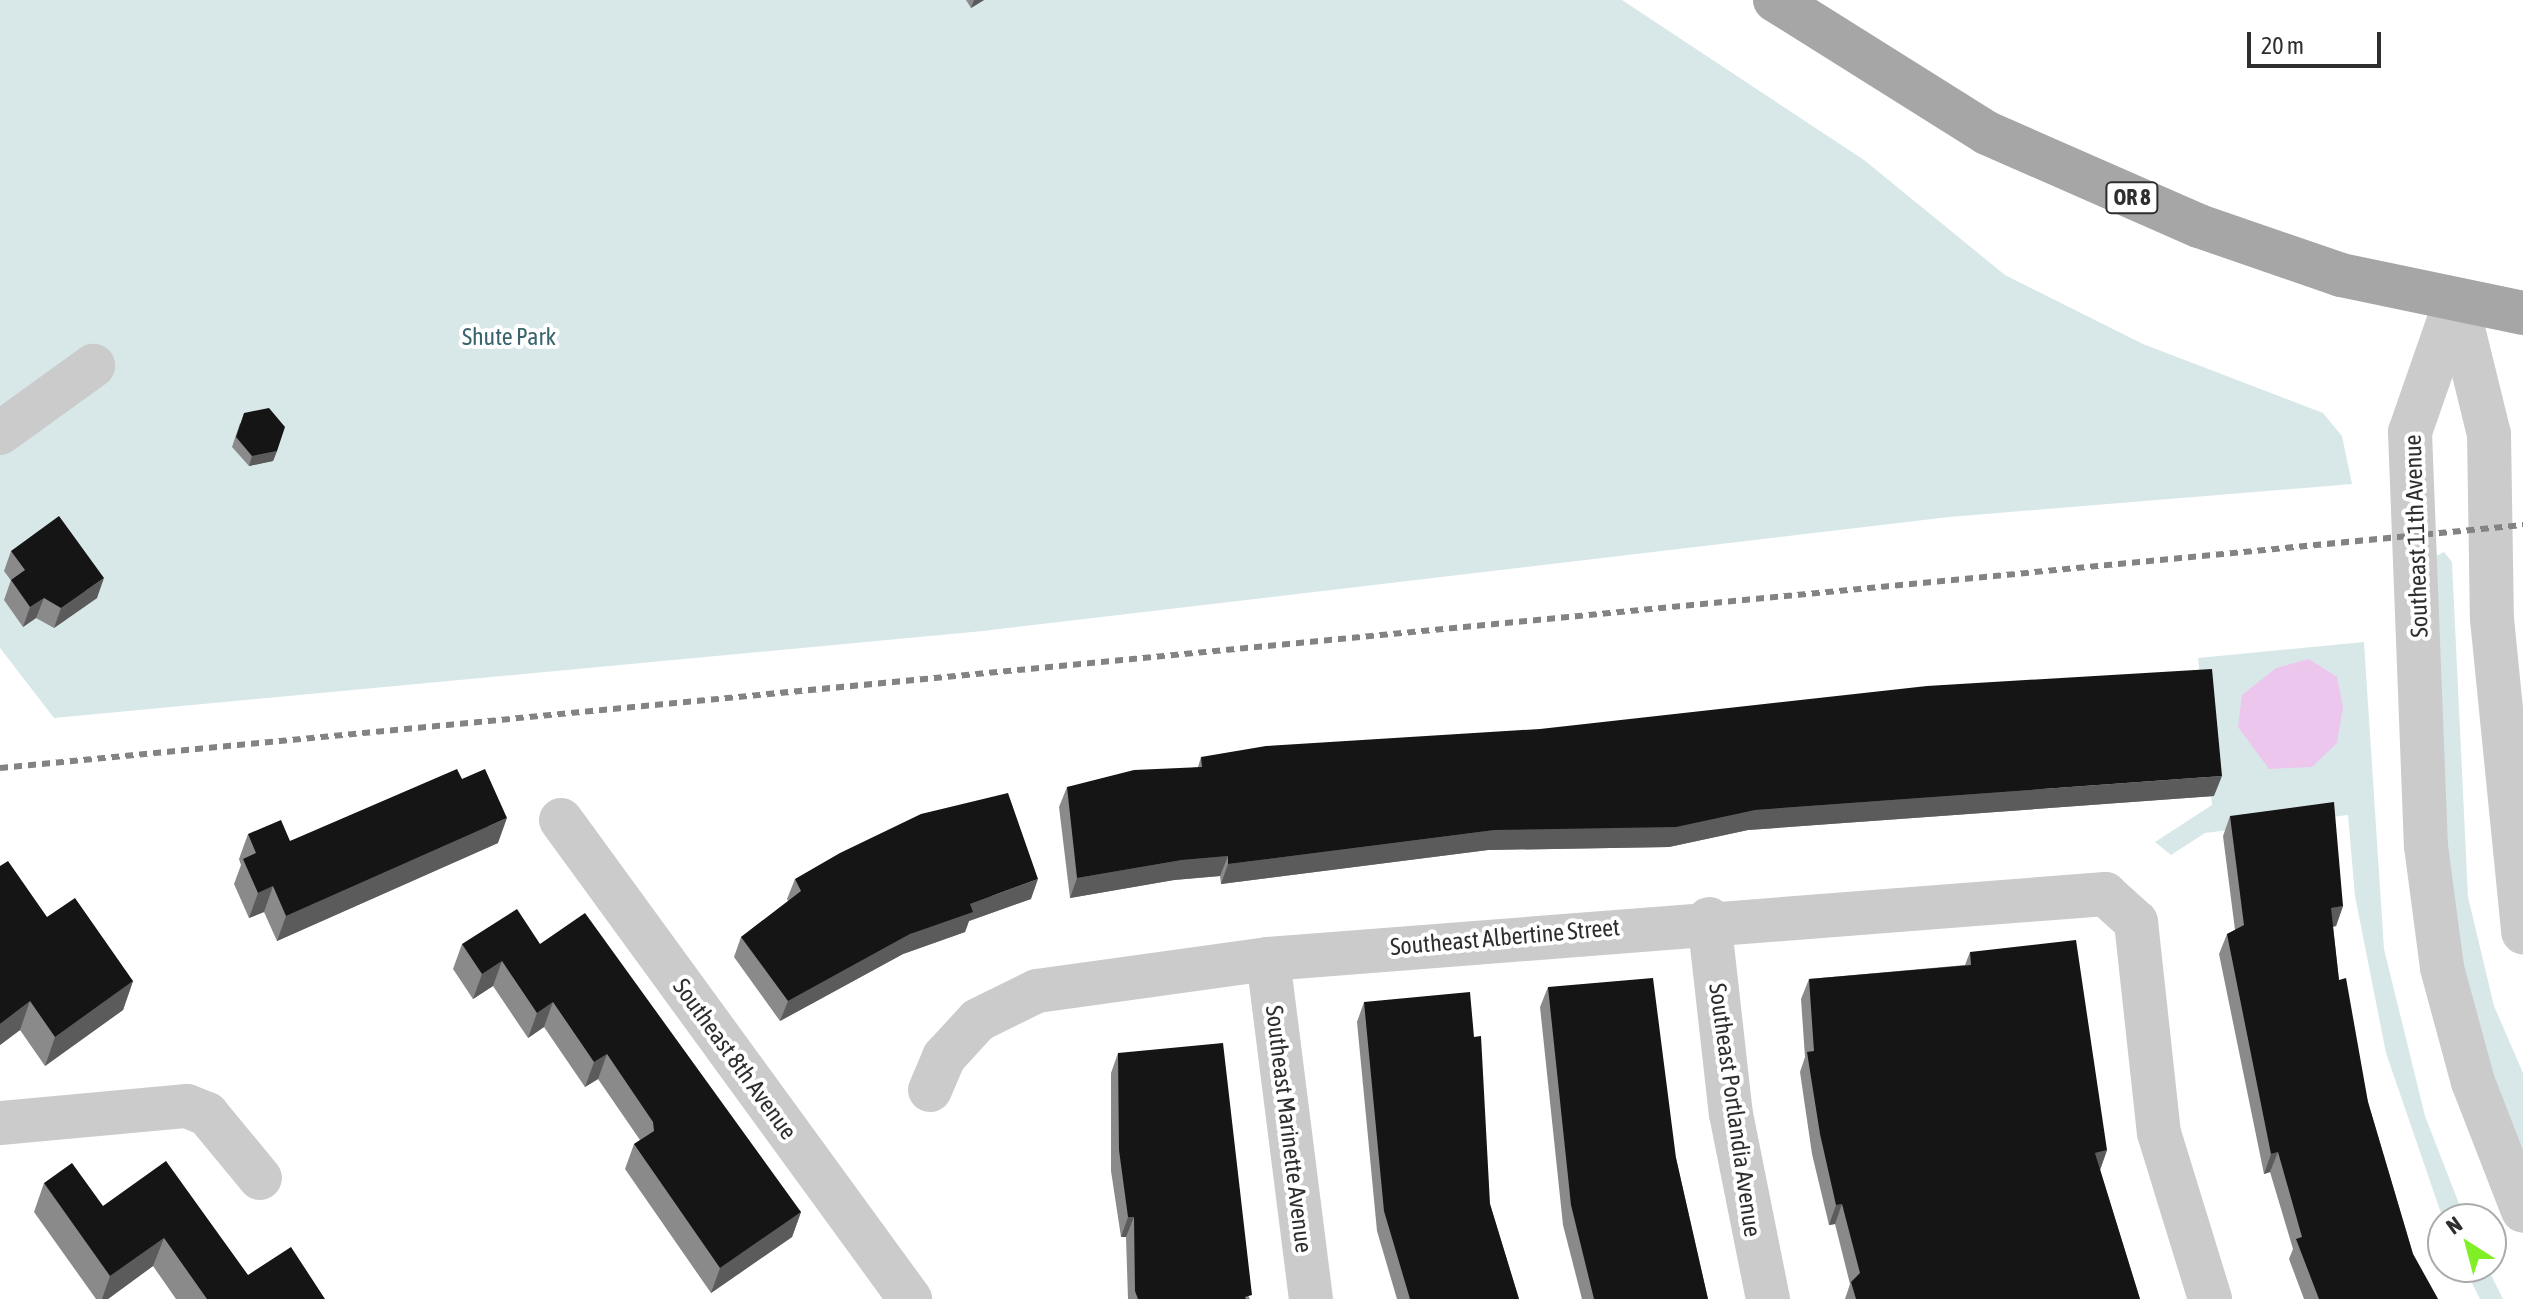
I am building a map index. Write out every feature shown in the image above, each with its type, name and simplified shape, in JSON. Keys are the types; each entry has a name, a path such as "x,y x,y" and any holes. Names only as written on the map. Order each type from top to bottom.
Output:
{"main road":[{"name":"OR 8","path":"1775,0 1910,89 2044,161 2321,270 2523,313"}],"street":[{"path":"2456,300 2489,434 2492,619 2523,932"},
{"name":"Southeast 11th Avenue","path":"2456,300 2410,432 2426,846 2450,996 2473,1082 2523,1211"},
{"path":"0,433 93,366"},
{"name":"Southeast 8th Avenue","path":"561,820 910,1299"},
{"name":"Southeast Albertine Street","path":"930,1090 944,1057 978,1020 1037,991 1268,959 1709,919 2073,892 2105,894 2136,922 2159,1133 2210,1299"},
{"name":"Southeast Portlandia Avenue","path":"1709,919 1731,1114 1768,1299"},
{"name":"Southeast Marinette Avenue","path":"1268,959 1311,1299"},
{"path":"0,1123 187,1106 230,1137 260,1178"}],"green space":[{"name":"Shute Park","path":"0,0 1622,0 1864,160 2005,275 2143,344 2323,413 2342,436 2352,484 1949,517 983,631 54,718 0,648"},
{"path":"2444,552 2452,562 2468,897 2494,1006 2523,1073 2523,1169 2448,932 2432,558"},
{"path":"2364,642 2384,949 2425,1116 2459,1203 2438,1203 2386,1053 2355,896 2348,815 2205,833 2171,855 2155,842 2212,805 2198,658"},
{"path":"2472,1283 2495,1283 2503,1299 2480,1299"}],"shaded area":[{"path":"2309,659 2337,677 2343,707 2337,743 2312,767 2269,769 2238,727 2242,695 2276,668"}],"building":[{"path":"269,408 285,427 277,451 252,456 236,437 244,413"},
{"path":"59,516 104,578 61,608 44,598 30,607 11,580 25,570 11,551"},
{"path":"2212,669 2222,776 1755,810 1676,827 1495,830 1228,864 1228,856 1182,860 1077,878 1067,787 1134,770 1202,767 1201,757 1266,746 1540,729 1927,686"},
{"path":"457,769 462,779 485,769 507,818 286,916 273,886 258,893 243,859 256,853 248,834 281,820 290,841"},
{"path":"1008,793 1038,879 970,904 973,912 910,934 788,1001 741,937 801,891 795,879 840,853 921,814"},
{"path":"2334,802 2343,906 2331,908 2339,980 2346,978 2368,1102 2413,1254 2438,1299 2319,1299 2296,1239 2302,1237 2278,1152 2271,1154 2227,934 2244,925 2230,816"},
{"path":"8,861 47,917 75,898 133,981 55,1037 30,1001 0,1024 0,866"},
{"path":"517,909 540,944 585,913 801,1212 720,1268 634,1144 654,1131 653,1122 607,1054 594,1062 553,1002 537,1013 502,961 482,974 462,944"},
{"path":"2076,940 2107,1150 2095,1153 2140,1299 1856,1299 1851,1282 1860,1273 1842,1204 1836,1205 1820,1134 1807,1052 1814,1051 1809,979 1971,965 1970,952"},
{"path":"1653,978 1676,1158 1708,1299 1594,1299 1571,1205 1548,987"},
{"path":"1470,992 1474,1037 1481,1036 1490,1204 1519,1299 1410,1299 1384,1211 1364,1002"},
{"path":"1223,1043 1252,1295 1246,1299 1138,1299 1135,1291 1134,1217 1128,1217 1119,1150 1118,1053"},
{"path":"166,1161 248,1275 291,1247 325,1299 207,1299 164,1238 110,1276 44,1183 72,1163 103,1206"}],"railway":[{"path":"0,768 2523,525"}]}
